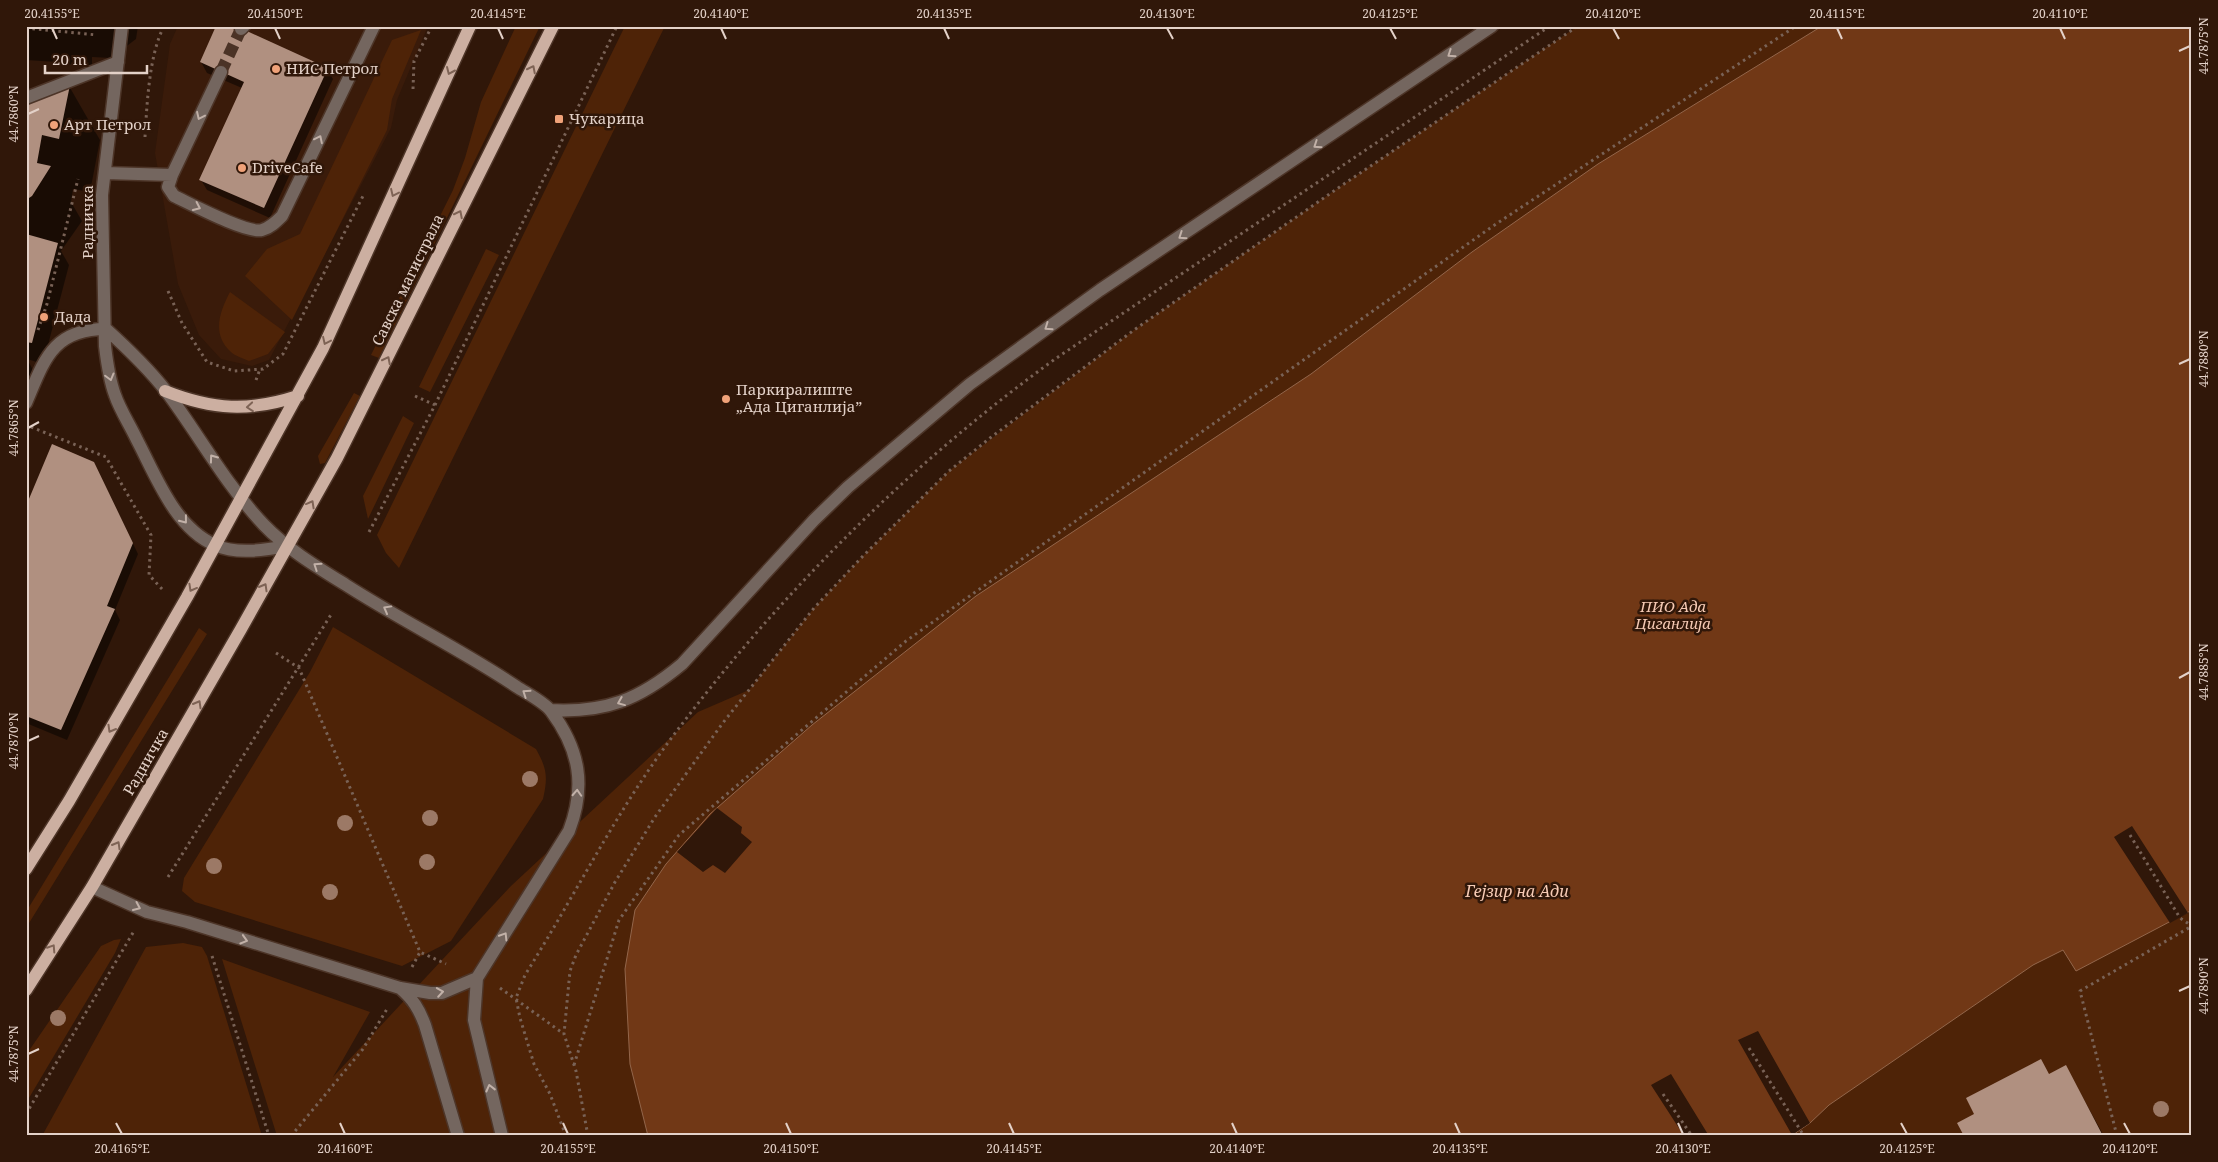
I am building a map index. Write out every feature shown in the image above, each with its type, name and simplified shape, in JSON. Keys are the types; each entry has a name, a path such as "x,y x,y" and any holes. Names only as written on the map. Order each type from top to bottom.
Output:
{"main road":[{"path":"26,869 69,801 216,546 241,497 298,396 323,348 470,26"},
{"name":"Савска магистрала","path":"287,546 337,458 553,26"},
{"path":"166,391 189,401 213,406 239,408 268,404 298,396"},
{"name":"Радничка","path":"26,990 92,887 287,546"}],"street":[{"path":"221,72 168,187 174,196 251,230 262,230 282,216 374,26"},
{"path":"550,710 593,710 619,704 664,679 682,664 814,520 848,488 970,384 1100,290 1492,26"},
{"name":"Радничка","path":"121,32 102,195 107,367 115,395 167,498 189,527 216,546 240,550 263,550 287,546"},
{"path":"26,98 118,62"},
{"path":"105,173 172,175"},
{"path":"26,403 47,356 60,342 78,333 93,329 106,329 137,358 166,391 241,497 264,524 287,546 346,586 464,653 550,710 576,756 578,772 576,810 569,832 477,978 474,1020 502,1136"},
{"path":"92,887 147,912 187,922 400,988 442,993 477,978"},
{"path":"400,988 411,997 422,1016 458,1136"}],"path":[{"path":"146,136 147,104 156,41 164,26"},
{"path":"413,95 414,61 432,26"},
{"path":"369,532 435,405 617,26"},
{"path":"566,1136 550,1094 527,1046 516,998 525,975 623,810 670,741 749,642 792,593 918,469 1011,391 1055,359 1550,26"},
{"path":"588,1136 574,1065 564,1034 570,971 595,919 635,847 722,724 814,608 909,510 956,466 1134,330 1341,186 1578,26"},
{"path":"574,1065 619,920 679,835 899,647 1493,226 1796,26"},
{"path":"26,28 121,32"},
{"path":"38,331 80,170"},
{"path":"168,291 182,323 207,362 234,371 260,369 283,354 365,192"},
{"path":"295,333 302,336"},
{"path":"256,383 260,369"},
{"path":"415,396 435,405"},
{"path":"26,425 106,457 149,530 151,535 149,575 164,590"},
{"path":"149,530 151,522"},
{"path":"168,877 332,613"},
{"path":"276,653 299,668 420,952"},
{"path":"2117,1136 2080,991 2192,926 2180,918 2130,835"},
{"path":"26,1114 136,928"},
{"path":"211,953 269,1136"},
{"path":"477,978 504,989 564,1034"},
{"path":"291,1136 363,1049 400,988"},
{"path":"1749,1048 1804,1136"},
{"path":"1663,1094 1692,1136"}],"shaded area":[{"path":"178,26 428,26 397,100 391,128 269,360 252,366 221,359 199,335 178,284 155,153 170,44"}],"green space":[{"path":"516,26 540,26 379,358 371,355 453,190 465,158 481,102"},
{"path":"625,26 665,26 399,568 386,553 377,535"},
{"name":"ПИО Ада Циганлија","path":"1578,26 2192,26 2192,1136 277,1136 222,959 370,1012 333,1077 511,886 698,712 749,690 814,608 863,556 949,471 1134,330 1341,186"},
{"path":"421,30 392,99 387,130 292,320 245,276 267,249 300,234 392,40"},
{"path":"486,249 499,255 430,392 419,387"},
{"path":"230,292 285,332 268,354 249,361 237,356 225,345 221,338 219,322"},
{"path":"354,393 360,396 325,463 320,464 318,456"},
{"path":"403,416 414,423 368,519 363,496"},
{"path":"333,627 536,749 546,773 543,799 451,941 402,966 195,902 182,891 184,878 310,672"},
{"path":"199,628 207,634 26,928 26,912"},
{"path":"121,939 115,953 26,1103 26,1055 101,946"},
{"path":"183,943 202,947 207,956 262,1136 42,1136 146,947"}],"water":[{"name":"ПИО Ада Циганлија","path":"1822,26 2192,26 2192,910 2076,971 2063,950 2033,965 1829,1105 1810,1123 1791,1136 648,1136 630,1064 625,969 635,910 666,864 710,814 812,725 976,596 1311,374 1472,252 1598,164"}],"pier":[{"path":"717,808 742,827 741,833 752,842 725,873 713,865 703,872 677,852"},
{"path":"2132,826 2188,913 2170,923 2114,837"},
{"path":"1758,1031 1810,1123 1792,1135 1738,1040"},
{"path":"1671,1074 1709,1136 1684,1136 1651,1085"}],"building":[{"path":"216,26 236,26 328,68 264,208 199,180 244,82 200,62"},
{"path":"70,85 59,139 42,135 37,163 51,166 32,196 26,200 26,103"},
{"path":"26,234 58,243 32,343 26,342"},
{"path":"52,444 94,462 133,543 107,606 115,609 61,730 26,716 26,506"},
{"path":"2041,1059 2049,1074 2066,1065 2103,1136 1964,1136 1957,1123 1974,1114 1966,1098"}],"tunnel":[{"path":"221,72 241,29"}],"place":[{"name":"НИС Петрол","path":"276,69"},
{"name":"Чукарица","path":"559,119"},
{"name":"Арт Петрол","path":"54,125"},
{"name":"DriveCafe","path":"242,168"},
{"name":"Дада","path":"44,317"},
{"name":"Паркиралиште „Ада Циганлија”","path":"726,399"}],"water label":[{"name":"Гејзир на Ади","path":"1517,891"}]}
